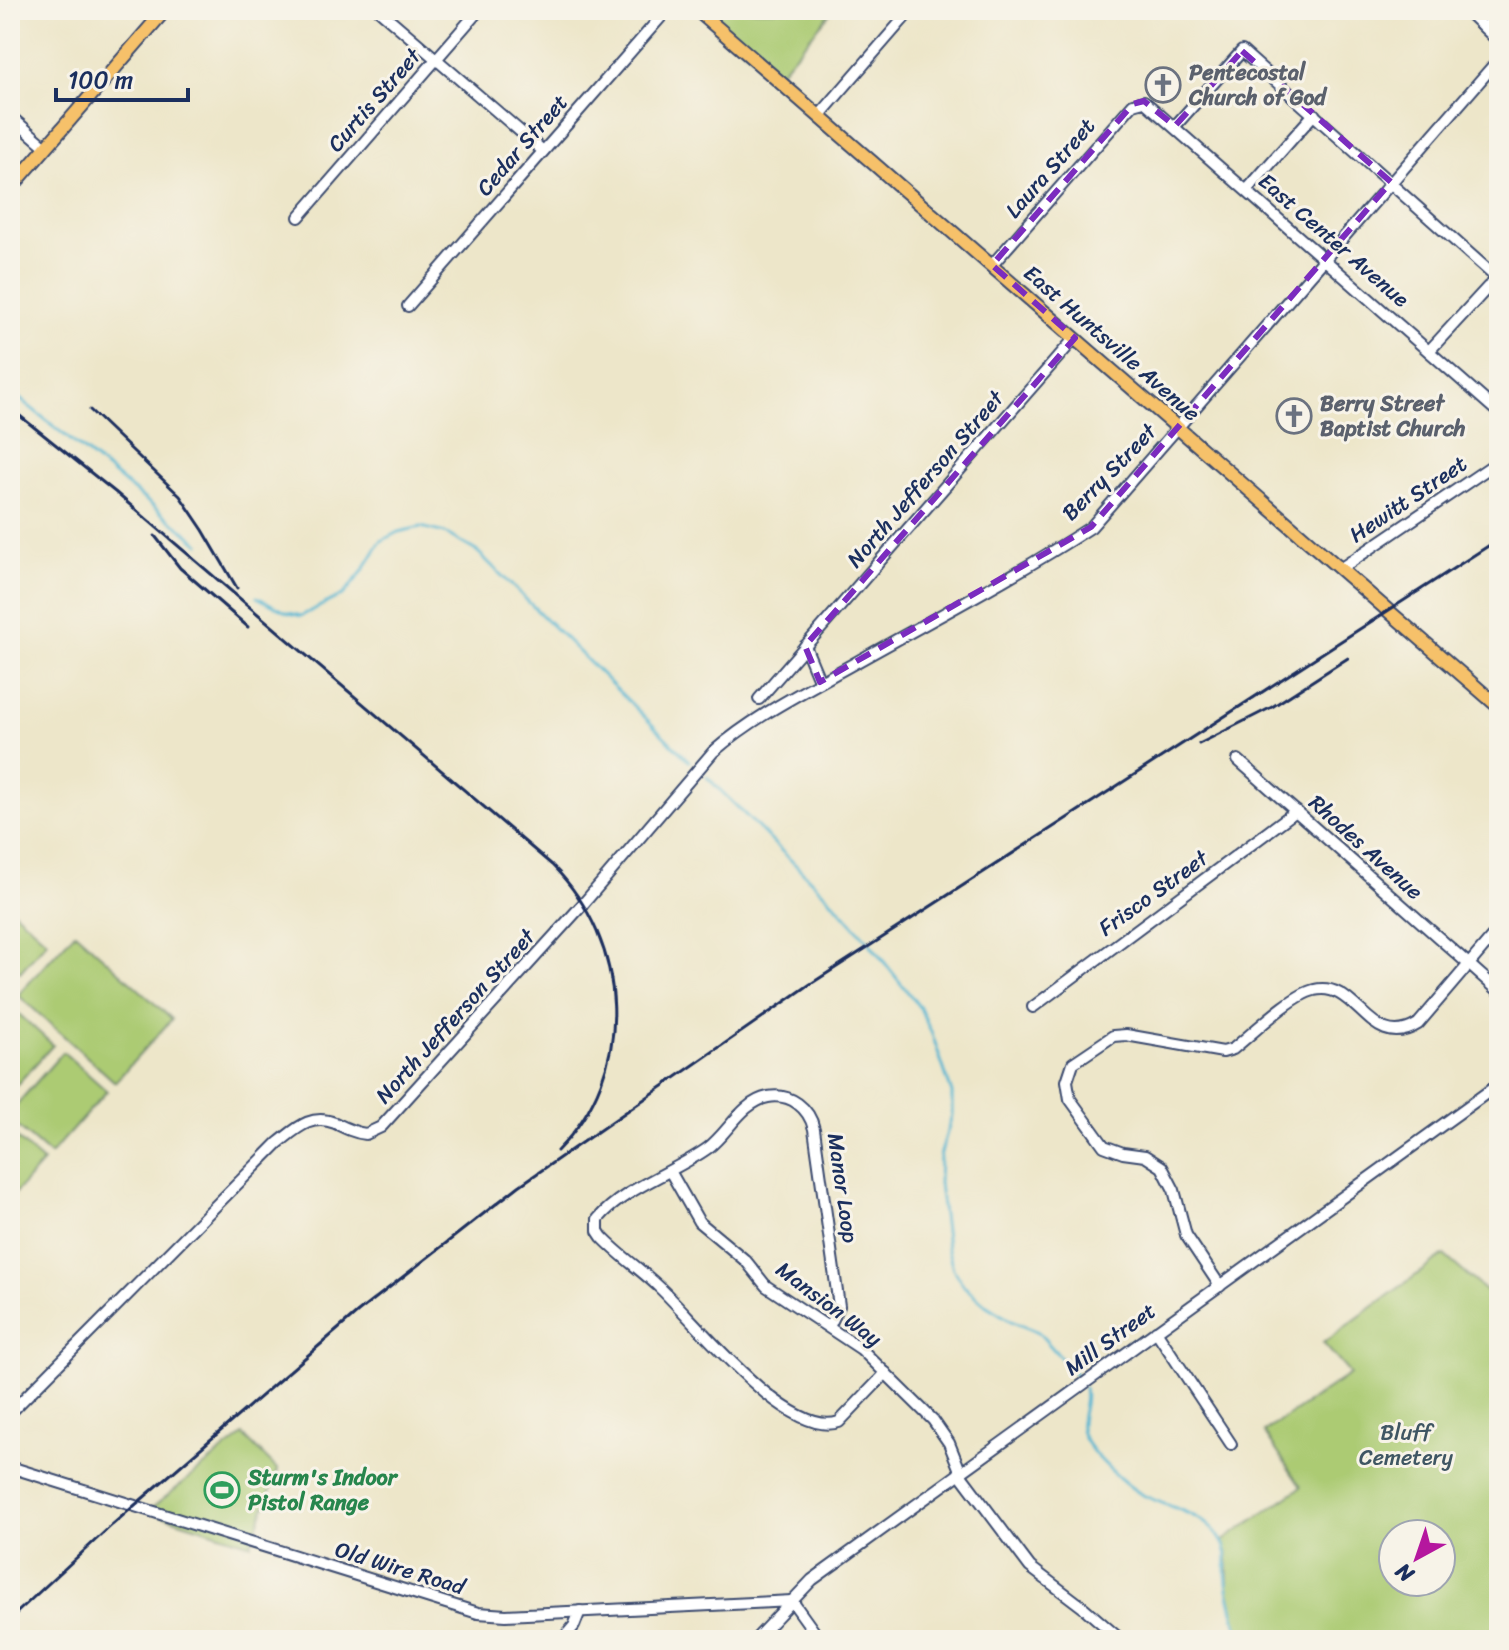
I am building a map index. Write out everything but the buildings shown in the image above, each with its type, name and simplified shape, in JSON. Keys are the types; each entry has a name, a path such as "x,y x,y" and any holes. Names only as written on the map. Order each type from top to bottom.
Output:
{"main road":[{"path":"10,189 165,10"},
{"name":"East Huntsville Avenue","path":"697,10 1499,707"}],"street":[{"path":"379,10 543,151"},
{"name":"Curtis Street","path":"299,217 479,10"},
{"name":"Cedar Street","path":"408,306 667,10"},
{"path":"819,116 911,10"},
{"path":"1466,10 1499,42"},
{"path":"1485,28 1499,12"},
{"path":"1175,126 1242,51 1391,182 1499,279 1429,351"},
{"name":"Berry Street","path":"693,774 733,734 1091,527 1499,59"},
{"name":"East Center Avenue","path":"1140,101 1149,104 1175,126 1499,413"},
{"name":"Laura Street","path":"992,265 1133,104 1140,101"},
{"path":"1247,190 1314,114"},
{"path":"10,116 46,147"},
{"name":"North Jefferson Street","path":"759,699 1075,338"},
{"name":"Hewitt Street","path":"1340,569 1499,461"},
{"path":"805,646 820,682"},
{"name":"Rhodes Avenue","path":"1238,760 1499,991"},
{"name":"North Jefferson Street","path":"10,1413 278,1143 299,1126 309,1120 320,1119 366,1134 381,1127 584,903 693,774"},
{"name":"Frisco Street","path":"1033,1007 1296,811"},
{"path":"1220,1286 1186,1235 1174,1190 1162,1167 1145,1156 1104,1146 1084,1119 1067,1090 1073,1063 1113,1036 1126,1035 1223,1052 1233,1049 1302,996 1322,989 1342,995 1387,1030 1408,1030 1418,1024 1499,929"},
{"name":"Mill Street","path":"755,1640 812,1580 1499,1084"},
{"name":"Manor Loop","path":"829,1327 839,1306 814,1129 807,1110 790,1098 760,1099 751,1104 710,1147 618,1202 602,1214 597,1224 602,1237 658,1285 724,1357 760,1389 802,1416 829,1426 847,1417 886,1373"},
{"name":"Mansion Way","path":"670,1171 692,1211 709,1231 746,1261 766,1286 861,1349 942,1430 963,1478 1030,1567 1121,1640"},
{"path":"1156,1331 1231,1444"},
{"name":"Old Wire Road","path":"10,1467 478,1613 506,1615 792,1601"},
{"path":"792,1601 820,1640"},
{"path":"562,1640 574,1626 580,1611"}],"highlighted area":[{"path":"1242,51 1391,182 1091,527 820,682 805,646 1075,338 992,265 1133,104 1144,101 1175,126"}],"green space":[{"path":"697,10 833,10 776,77"},
{"path":"10,908 47,941 20,972 10,963"},
{"path":"75,932 172,1019 115,1082 18,995"},
{"path":"10,1006 53,1045 10,1092"},
{"path":"63,1052 107,1091 50,1155 10,1120 10,1112"},
{"path":"10,1132 43,1162 10,1199"},
{"name":"Bluff Cemetery","path":"1444,1255 1499,1303 1499,1640 1240,1640 1228,1587 1228,1554 1223,1541 1301,1487 1264,1432 1350,1374 1323,1343"},
{"name":"Sturm's Indoor Pistol Range","path":"243,1435 278,1470 251,1544 148,1511"}],"waterway":[{"path":"10,391 200,544"},
{"path":"257,597 301,616 344,594 381,541 398,532 421,527 445,533 478,552 689,761"},
{"path":"707,777 834,903 920,1008 952,1093 952,1115 940,1156 939,1183 953,1269 964,1286 987,1306 1013,1322 1038,1332 1080,1379"},
{"path":"1084,1388 1081,1431 1101,1460 1138,1492 1208,1525 1223,1543 1227,1554 1228,1590 1240,1640"}],"railway":[{"path":"10,408 115,492 552,865 578,897 597,932 609,969 614,1007 611,1046 601,1083 583,1119 557,1151"},
{"path":"90,410 180,496 237,588"},
{"path":"155,536 180,568 248,627"},
{"path":"10,1619 112,1525 358,1312 519,1186 809,985 1499,539"},
{"path":"1199,744 1272,707 1348,658"}],"place":[{"name":"Pentecostal Church of God","path":"1163,85"},
{"name":"Berry Street Baptist Church","path":"1294,416"},
{"name":"Sturm's Indoor Pistol Range","path":"222,1490"}]}
